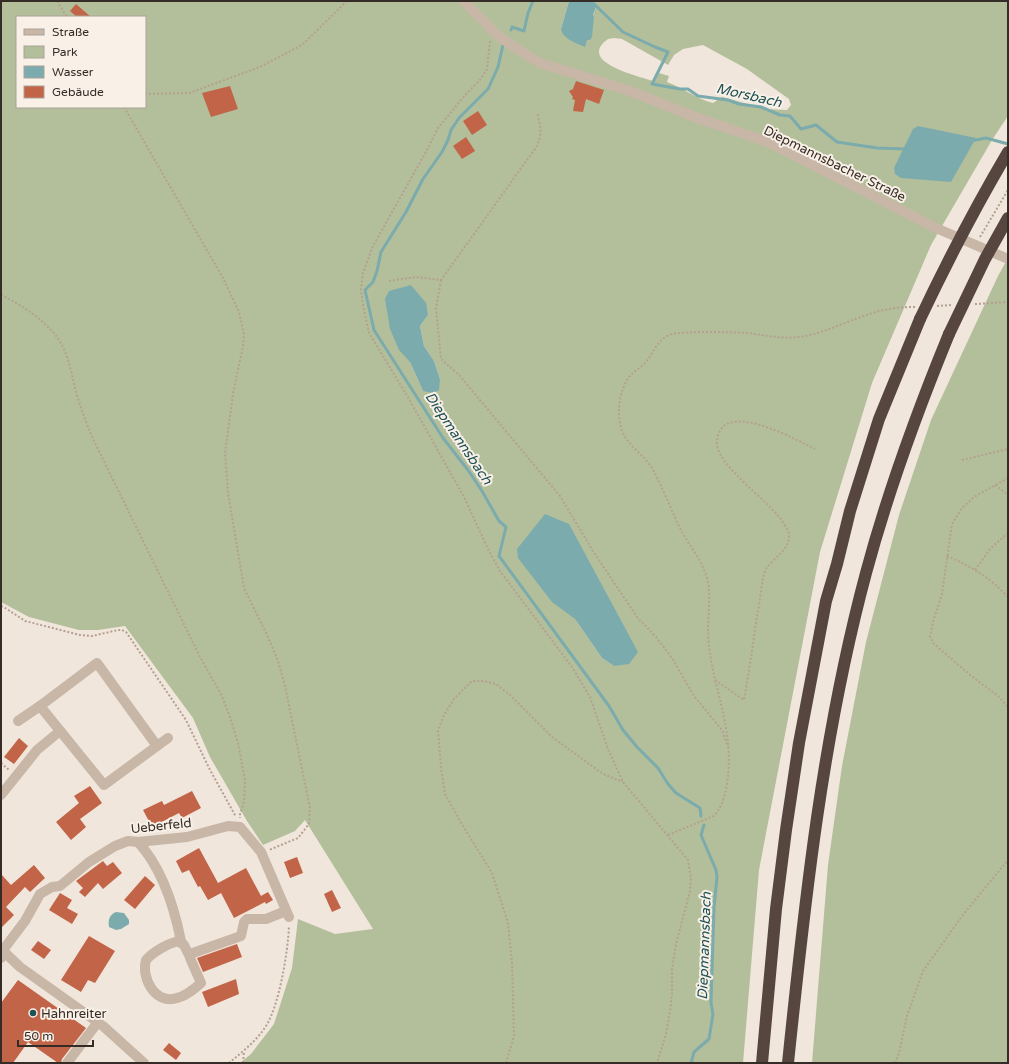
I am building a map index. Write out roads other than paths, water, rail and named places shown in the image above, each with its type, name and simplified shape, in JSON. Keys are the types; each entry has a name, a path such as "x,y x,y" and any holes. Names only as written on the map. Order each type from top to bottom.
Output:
{"highway":[{"path":"762,1063 776,909 799,743 826,601 850,511 878,419 920,320 948,260 1008,152"},
{"path":"788,1063 803,912 814,832 833,718 846,654 866,573 894,478 914,420 949,334 985,259 1008,218"}],"street":[{"name":"Diepmannsbacher Straße","path":"464,1 490,30 540,63 624,89 695,117 768,142 936,228 1008,259"},
{"path":"18,721 97,663 157,746"},
{"path":"40,706 104,785 168,738"},
{"path":"1,795 37,750 60,730"},
{"name":"Ueberfeld","path":"2,952 25,921 40,894 52,887 60,886 89,862 115,846 128,841 138,842 187,837 228,826 239,826 261,852 287,914 266,919 248,919 244,922 241,936 190,955"},
{"path":"138,842 146,851 158,872 174,910 181,941 190,955 201,983 176,999 167,999 157,995 147,982 145,974 146,960 149,956 163,948 175,942 181,941"},
{"path":"2,952 20,967 98,1022 144,1063"},
{"path":"67,1063 98,1022"}],"water":[{"path":"569,1 591,1 596,7 593,15 592,37 590,40 587,40 585,47 567,38 562,32 561,29"},
{"path":"918,126 976,138 951,182 901,178 895,174 894,168 913,129"},
{"path":"411,285 426,303 428,315 420,326 424,346 434,361 440,379 439,390 433,393 423,391 410,362 399,350 390,329 385,299 389,291"},
{"path":"545,514 569,524 638,652 629,664 614,666 602,658 575,619 552,602 518,558 517,549"},
{"path":"116,912 124,913 129,920 129,924 116,930 109,927 109,922 110,916"}],"waterway":[{"name":"Diepmannsbach","path":"511,30 512,27 524,31 528,13 533,1"},
{"name":"Morsbach","path":"591,1 623,32 668,52 652,84 688,89 698,96 728,100 739,104 761,107 780,115 790,116 801,129 816,125 837,142 877,148 906,149"},
{"name":"Diepmannsbach","path":"503,45 498,67 488,89 459,118 451,130 442,152 423,179 406,212 381,252 373,282 365,290 374,330 443,438 468,470 499,521 506,527 499,556 609,706 623,730 637,747 658,768 668,784 676,793 700,808 701,816"},
{"name":"Morsbach","path":"971,141 986,138 1008,144"},
{"name":"Diepmannsbach","path":"691,1063 694,1052 709,1039 713,1014 711,1003 714,908 717,877 716,870 701,835 704,825"}],"place":[{"name":"Hahnreiter","path":"33,1013"}]}
